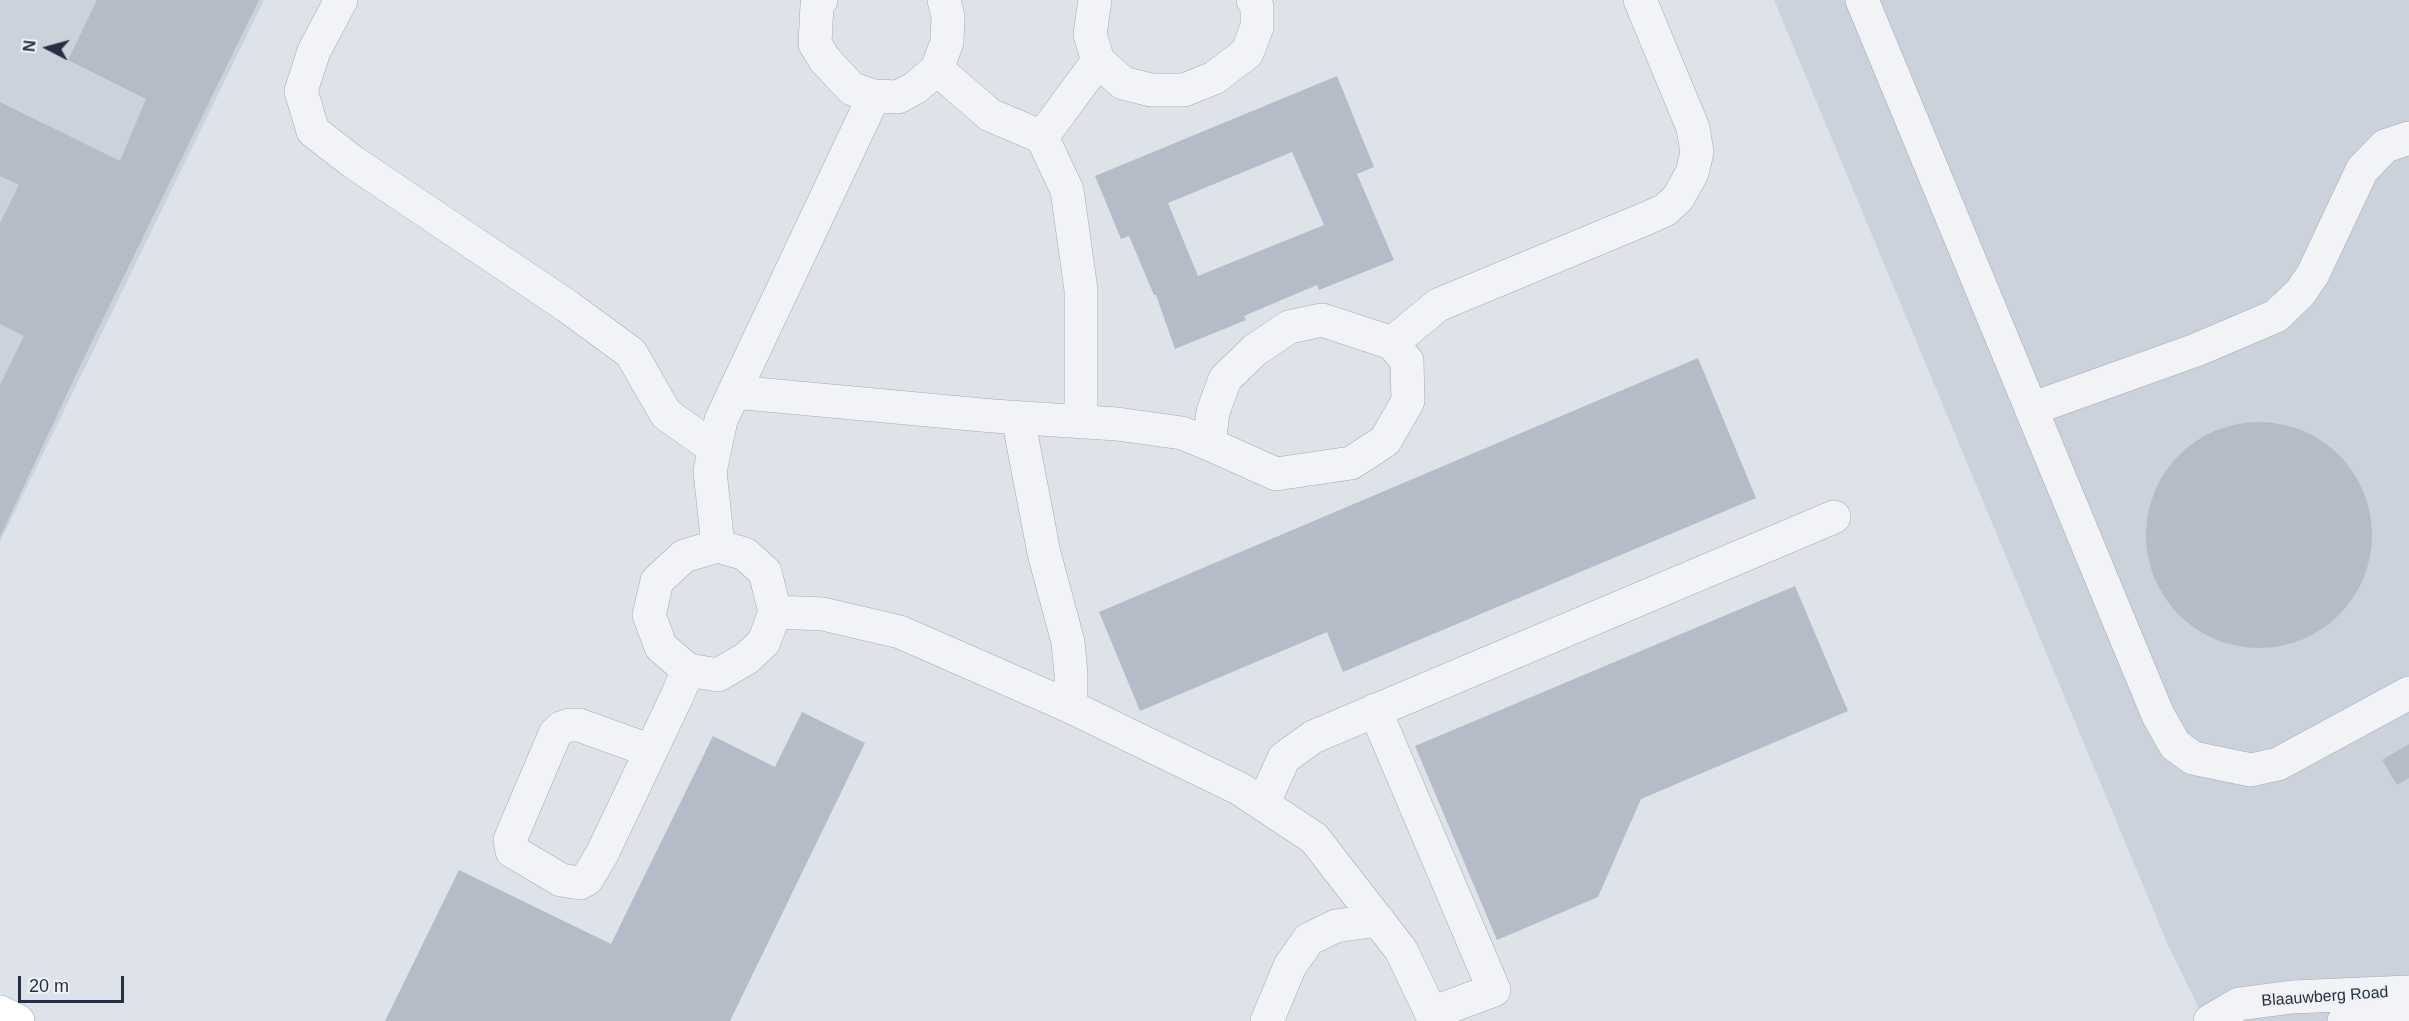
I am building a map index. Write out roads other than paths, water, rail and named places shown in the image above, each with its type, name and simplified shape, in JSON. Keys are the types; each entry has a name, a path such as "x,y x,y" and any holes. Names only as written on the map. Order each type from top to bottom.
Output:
{"main road":[{"path":"0,1012 18,1021"}],"street":[{"path":"341,0 314,51 301,91 313,131 353,162 567,306 631,353 666,414 715,449"},
{"path":"815,2 815,44 825,60 852,89 874,96 898,97 915,88 937,69 947,42 948,16 944,0"},
{"path":"1090,4 1090,34 1098,61 1123,83 1151,90 1184,90 1214,78 1247,53 1257,27 1257,7 1253,0"},
{"path":"1392,344 1438,305 1645,219 1665,210 1678,198 1692,173 1697,152 1693,128 1640,0"},
{"path":"1862,0 2157,715 2175,745 2193,758 2251,770 2278,764 2409,693"},
{"path":"1042,137 1098,61"},
{"path":"937,69 990,115 1042,137 1068,190 1081,290 1081,422"},
{"path":"718,546 710,471 721,420 874,96"},
{"path":"2031,409 2196,350 2276,316 2300,293 2313,274 2362,170 2385,146 2409,138"},
{"path":"734,392 1018,418 1117,424 1182,433 1276,474 1352,463 1385,441 1408,401 1407,360 1392,344 1322,320 1289,327 1255,350 1225,379 1213,412 1209,444"},
{"path":"1018,418 1044,554 1068,642 1071,707"},
{"path":"1263,804 1284,758 1313,737 1834,517"},
{"path":"718,546 745,554 765,572 775,612 764,642 747,658 718,675 688,670 661,647 649,615 657,581 684,556 718,546"},
{"path":"775,612 823,614 900,632 1071,707 1240,789 1314,838 1401,950 1434,1017 1494,990 1375,710"},
{"path":"651,751 589,728 570,725 561,728 555,734 510,840 512,851 561,880 580,883 586,879 602,854 651,751 688,670"},
{"path":"1267,1021 1290,966 1309,939 1336,926 1378,920"},
{"name":"Blaauwberg Road","path":"2210,1021 2239,1004 2292,997 2409,992"},
{"name":"Blaauwberg Road","path":"2344,1021 2409,1014"}]}
